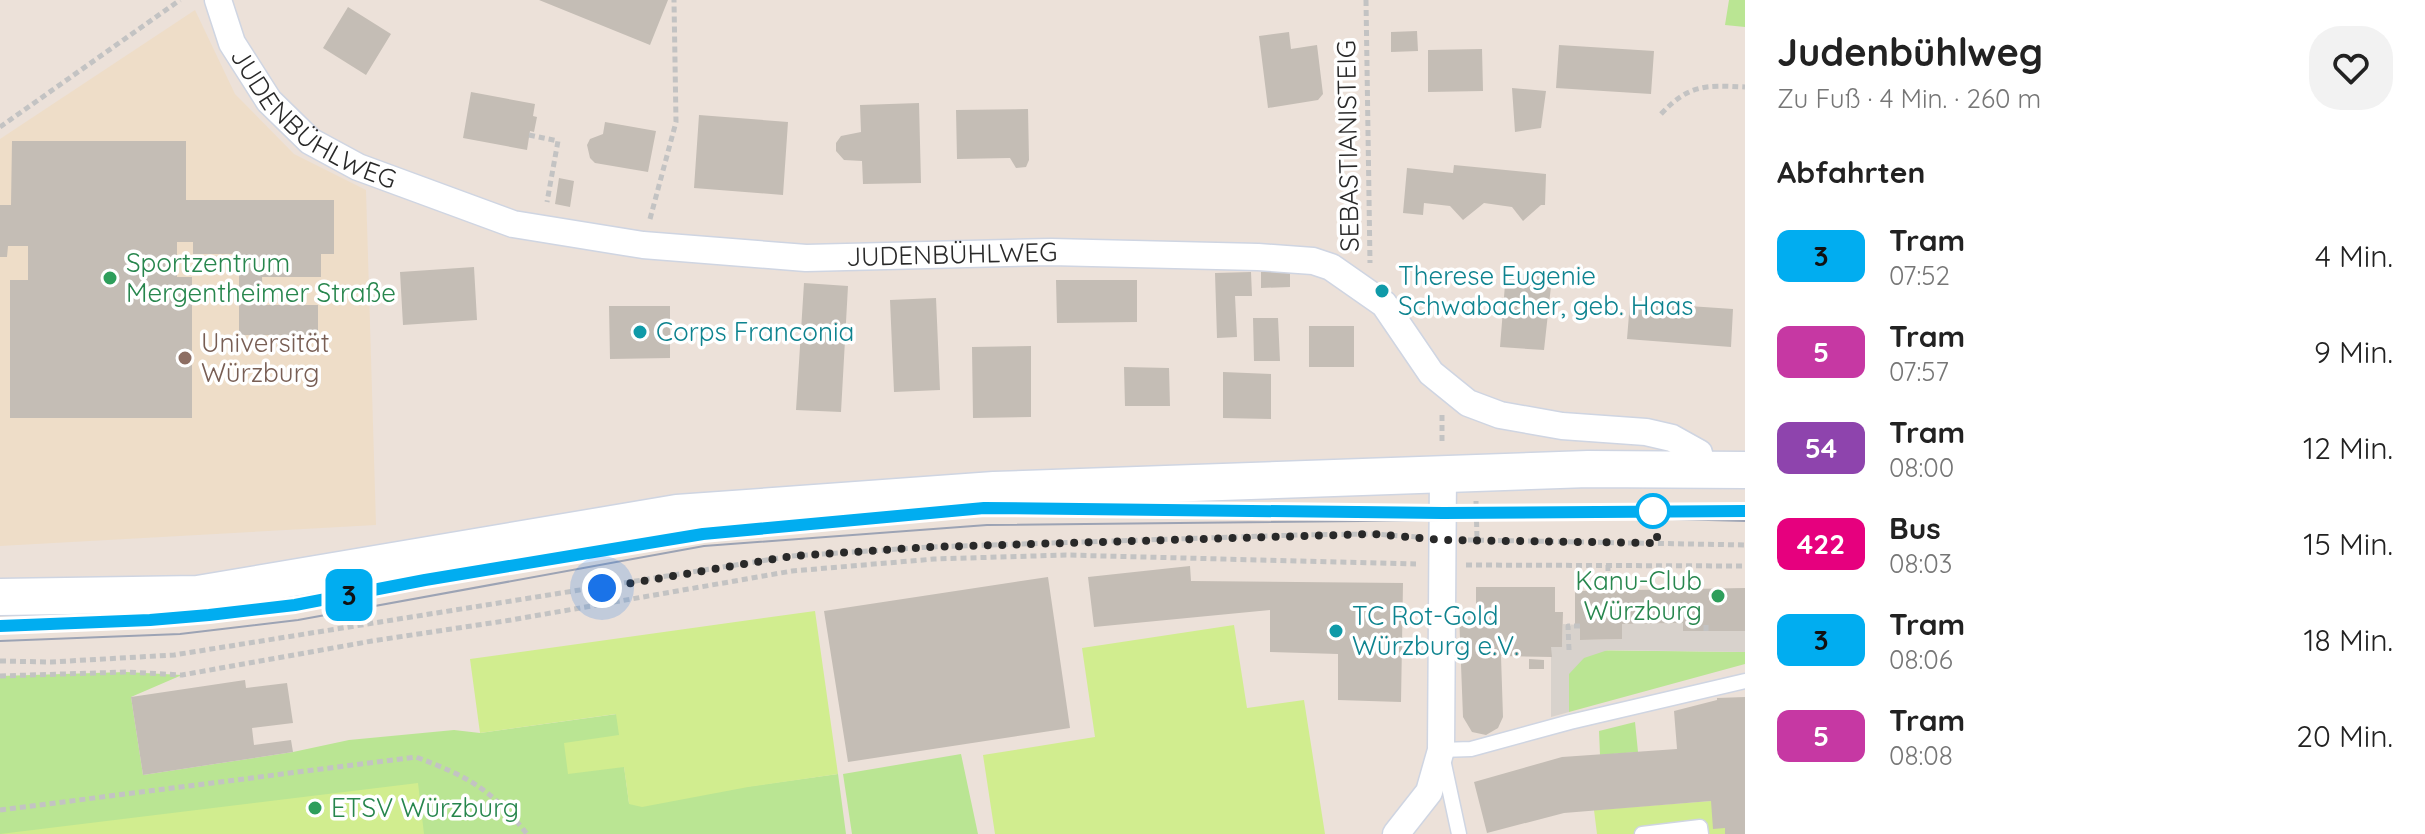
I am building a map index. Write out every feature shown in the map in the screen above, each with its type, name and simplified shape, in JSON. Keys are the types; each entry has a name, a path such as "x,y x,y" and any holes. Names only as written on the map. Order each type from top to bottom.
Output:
{"main road":[{"path":"0,597 198,594 677,513 1448,460 1745,470"}],"street":[{"name":"JUDENBÜHLWEG","path":"218,0 232,43 269,101 310,141 358,167 513,224 643,245 806,258 1051,252 1295,258 1331,267 1370,292 1384,304 1431,373 1468,403 1500,415 1562,426 1646,432 1672,438 1699,453 1701,468"},
{"path":"1396,834 1429,792 1441,750 1443,552 1448,460"}],"lane":[{"path":"1459,834 1441,750 1471,749 1745,681"},
{"path":"1642,834 1700,827 1701,834"}],"path":[{"path":"0,127 180,0"},
{"path":"643,245 676,122 674,0"},
{"name":"SEBASTIANISTEIG","path":"1366,0 1370,292"},
{"path":"1661,114 1675,99 1693,89 1745,87"},
{"path":"529,135 558,141 543,229"},
{"path":"1446,387 1442,406 1442,446 1448,460"},
{"path":"1477,528 1485,528"},
{"path":"0,661 51,662 174,655 792,556 930,547 1372,534 1443,552 1608,565 1745,566"},
{"path":"0,676 126,672 182,675 792,571 918,560 1745,545"},
{"path":"1608,565 1608,590"},
{"path":"1706,622 1706,631"},
{"path":"1569,650 1568,626 1580,626"},
{"path":"0,810 416,757 463,774 504,805 527,834"}],"shaded area":[{"name":"Universität Würzburg","path":"195,10 235,94 294,154 366,190 376,525 0,546 0,139"},
{"path":"1683,623 1683,631 1745,631 1745,652 1608,650 1584,658 1569,674 1569,712 1551,717 1551,647 1562,647 1563,624 1580,625 1580,640 1622,639 1622,624"}],"green space":[{"path":"1729,0 1745,0 1745,27 1725,25"},
{"path":"815,611 838,774 642,807 629,804 624,767 568,774 564,743 619,735 616,714 480,733 470,659"},
{"path":"1234,625 1247,708 1304,700 1325,834 995,834 983,755 1095,737 1082,648"},
{"path":"1569,650 1745,652 1745,664 1569,712"},
{"path":"126,672 182,675 131,697 143,775 293,752 349,740 454,730 480,733 617,714 629,803 838,774 846,834 0,834 0,676"},
{"path":"1635,722 1638,752 1600,755 1599,731"},
{"path":"961,754 978,834 852,834 843,774"},
{"name":"ETSV Würzburg","path":"418,783 424,834 0,834"},
{"path":"1711,801 1725,834 1597,834 1594,810"}],"building":[{"path":"539,0 668,0 650,45"},
{"path":"348,7 391,34 366,75 323,48"},
{"path":"1417,31 1418,51 1391,52 1391,32"},
{"path":"1289,32 1291,49 1317,45 1323,94 1318,100 1268,108 1259,36"},
{"path":"1559,45 1654,51 1651,94 1556,88"},
{"path":"1482,49 1483,91 1428,92 1428,50"},
{"path":"1512,88 1546,91 1541,128 1515,132"},
{"path":"471,92 535,104 533,116 537,117 534,132 530,131 527,150 463,138"},
{"path":"919,103 921,183 863,184 862,161 844,160 836,151 836,143 841,136 861,132 860,105"},
{"path":"1028,109 1029,160 1026,167 1016,168 1010,158 957,159 956,110"},
{"path":"699,115 788,122 783,195 694,188"},
{"path":"605,122 656,131 648,172 595,163 590,158 587,145 590,139 603,134"},
{"name":"Sportzentrum Mergentheimer Straße","path":"12,141 186,141 186,200 334,200 334,254 321,254 321,277 262,277 263,305 318,305 318,335 239,335 239,254 193,254 193,242 177,242 177,277 192,277 192,418 10,418 10,280 28,280 28,246 8,246 7,257 0,257 0,205 11,205"},
{"path":"1454,165 1546,174 1545,205 1523,221 1512,207 1484,203 1463,220 1450,206 1424,203 1423,215 1403,213 1407,168 1453,173"},
{"path":"559,178 574,181 570,207 555,204"},
{"path":"474,267 477,320 403,325 400,272"},
{"path":"1290,271 1290,287 1261,288 1261,272"},
{"path":"1251,272 1252,296 1235,296 1237,337 1217,338 1215,273"},
{"path":"1506,272 1552,277 1544,350 1500,347"},
{"path":"1056,280 1137,280 1137,322 1057,323"},
{"path":"804,283 848,286 841,412 796,410"},
{"path":"936,298 940,390 894,392 890,300"},
{"path":"1630,302 1733,309 1731,347 1627,339"},
{"name":"Corps Franconia","path":"609,306 670,306 670,358 610,359"},
{"path":"1253,318 1278,318 1280,361 1254,361"},
{"path":"1309,326 1354,326 1354,367 1309,367"},
{"path":"1031,346 1031,417 973,418 972,347"},
{"path":"1124,367 1169,368 1170,406 1125,406"},
{"path":"1223,372 1271,374 1271,419 1223,418"},
{"name":"TC Rot-Gold Würzburg e.V.","path":"1190,566 1191,581 1403,583 1401,702 1338,700 1338,654 1270,652 1270,610 1094,627 1088,577"},
{"path":"1048,577 1070,728 848,762 824,611"},
{"path":"1476,587 1555,587 1555,612 1563,612 1562,647 1551,647 1552,657 1501,656 1503,717 1498,728 1486,735 1472,732 1463,717 1459,612 1476,612"},
{"path":"1745,588 1745,631 1683,631 1683,623 1622,624 1622,639 1580,640 1580,625 1575,625 1575,591"},
{"path":"1529,659 1544,660 1544,669 1529,669"},
{"path":"245,680 246,688 287,683 293,723 252,728 254,745 291,740 293,752 143,775 131,697"},
{"path":"1745,697 1745,834 1725,834 1725,828 1713,829 1711,801 1564,813 1487,833 1474,782 1562,757 1677,749 1674,711 1717,698"}],"tram line":[{"path":"0,626 180,619 295,605 703,534 984,508 1273,510"},
{"name":"3","path":"0,626 180,619 295,605 703,534 984,508 1443,513 1745,511"},
{"path":"0,641 180,634 298,620 704,546 987,525 1636,518 1745,521"}],"place":[{"name":"Sportzentrum Mergentheimer Straße","path":"110,278"},
{"name":"Therese Eugenie Schwabacher, geb. Haas","path":"1382,291"},
{"name":"Corps Franconia","path":"640,332"},
{"name":"Universität Würzburg","path":"185,358"},
{"name":"Kanu-Club Würzburg","path":"1718,596"},
{"name":"TC Rot-Gold Würzburg e.V.","path":"1336,631"},
{"name":"ETSV Würzburg","path":"315,808"}],"route":[{"path":"602,588 792,556 930,547 1372,534 1443,540 1658,543 1653,511"}]}
